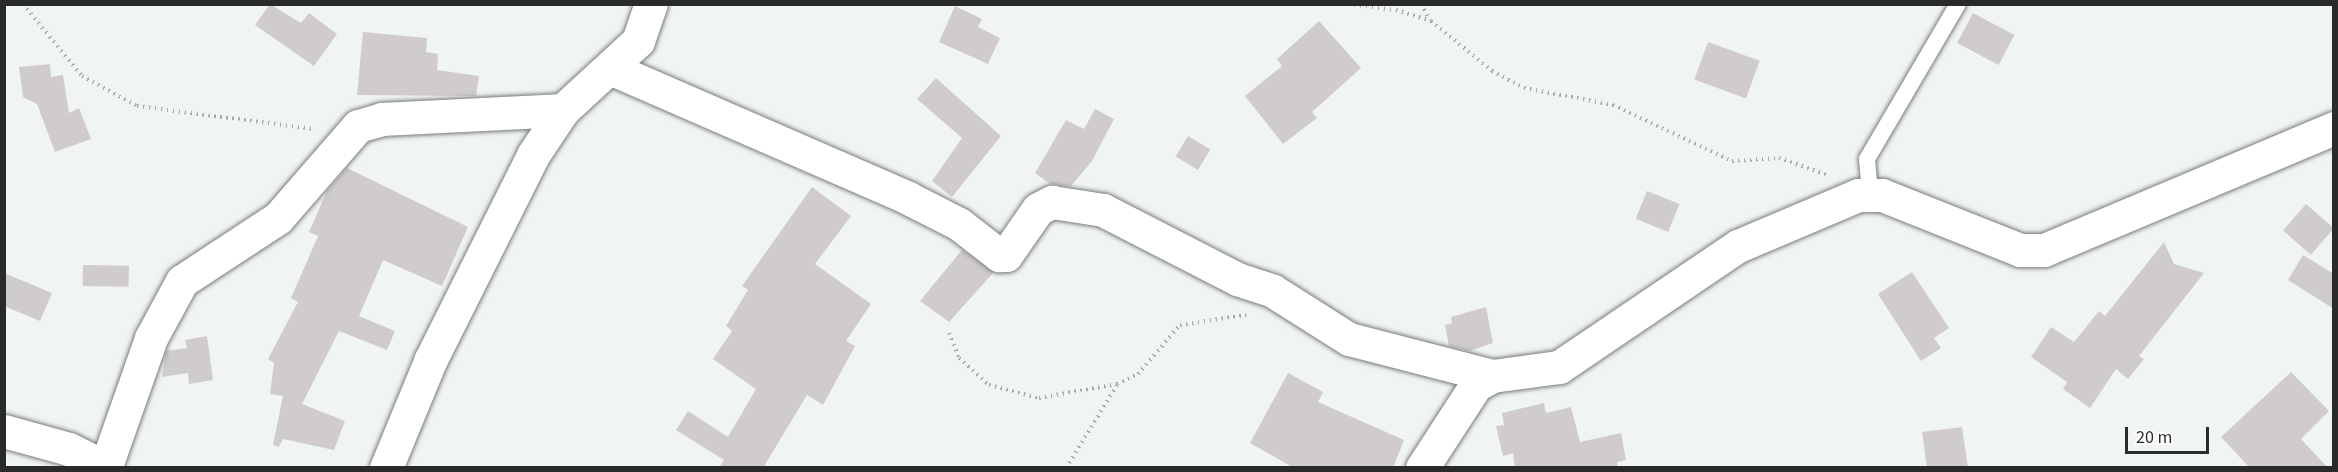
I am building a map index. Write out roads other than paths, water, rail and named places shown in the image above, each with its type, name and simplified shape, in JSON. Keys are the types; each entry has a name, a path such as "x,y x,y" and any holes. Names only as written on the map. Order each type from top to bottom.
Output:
{"street":[{"path":"386,468 465,290 533,155 563,110 612,69 645,30 651,4"},
{"path":"612,69 908,198 959,224 999,255 1006,255 1038,209 1052,202 1113,214 1251,282 1349,339 1492,376 1559,367 1738,246 1864,194 2020,250 2044,250 2334,128"},
{"path":"4,431 106,467 164,306 182,281 211,259 278,218 344,137 358,126 382,119 563,110"},
{"path":"1422,468 1476,386 1492,376"}],"lane":[{"path":"1864,194 1867,159 1958,4"}]}
